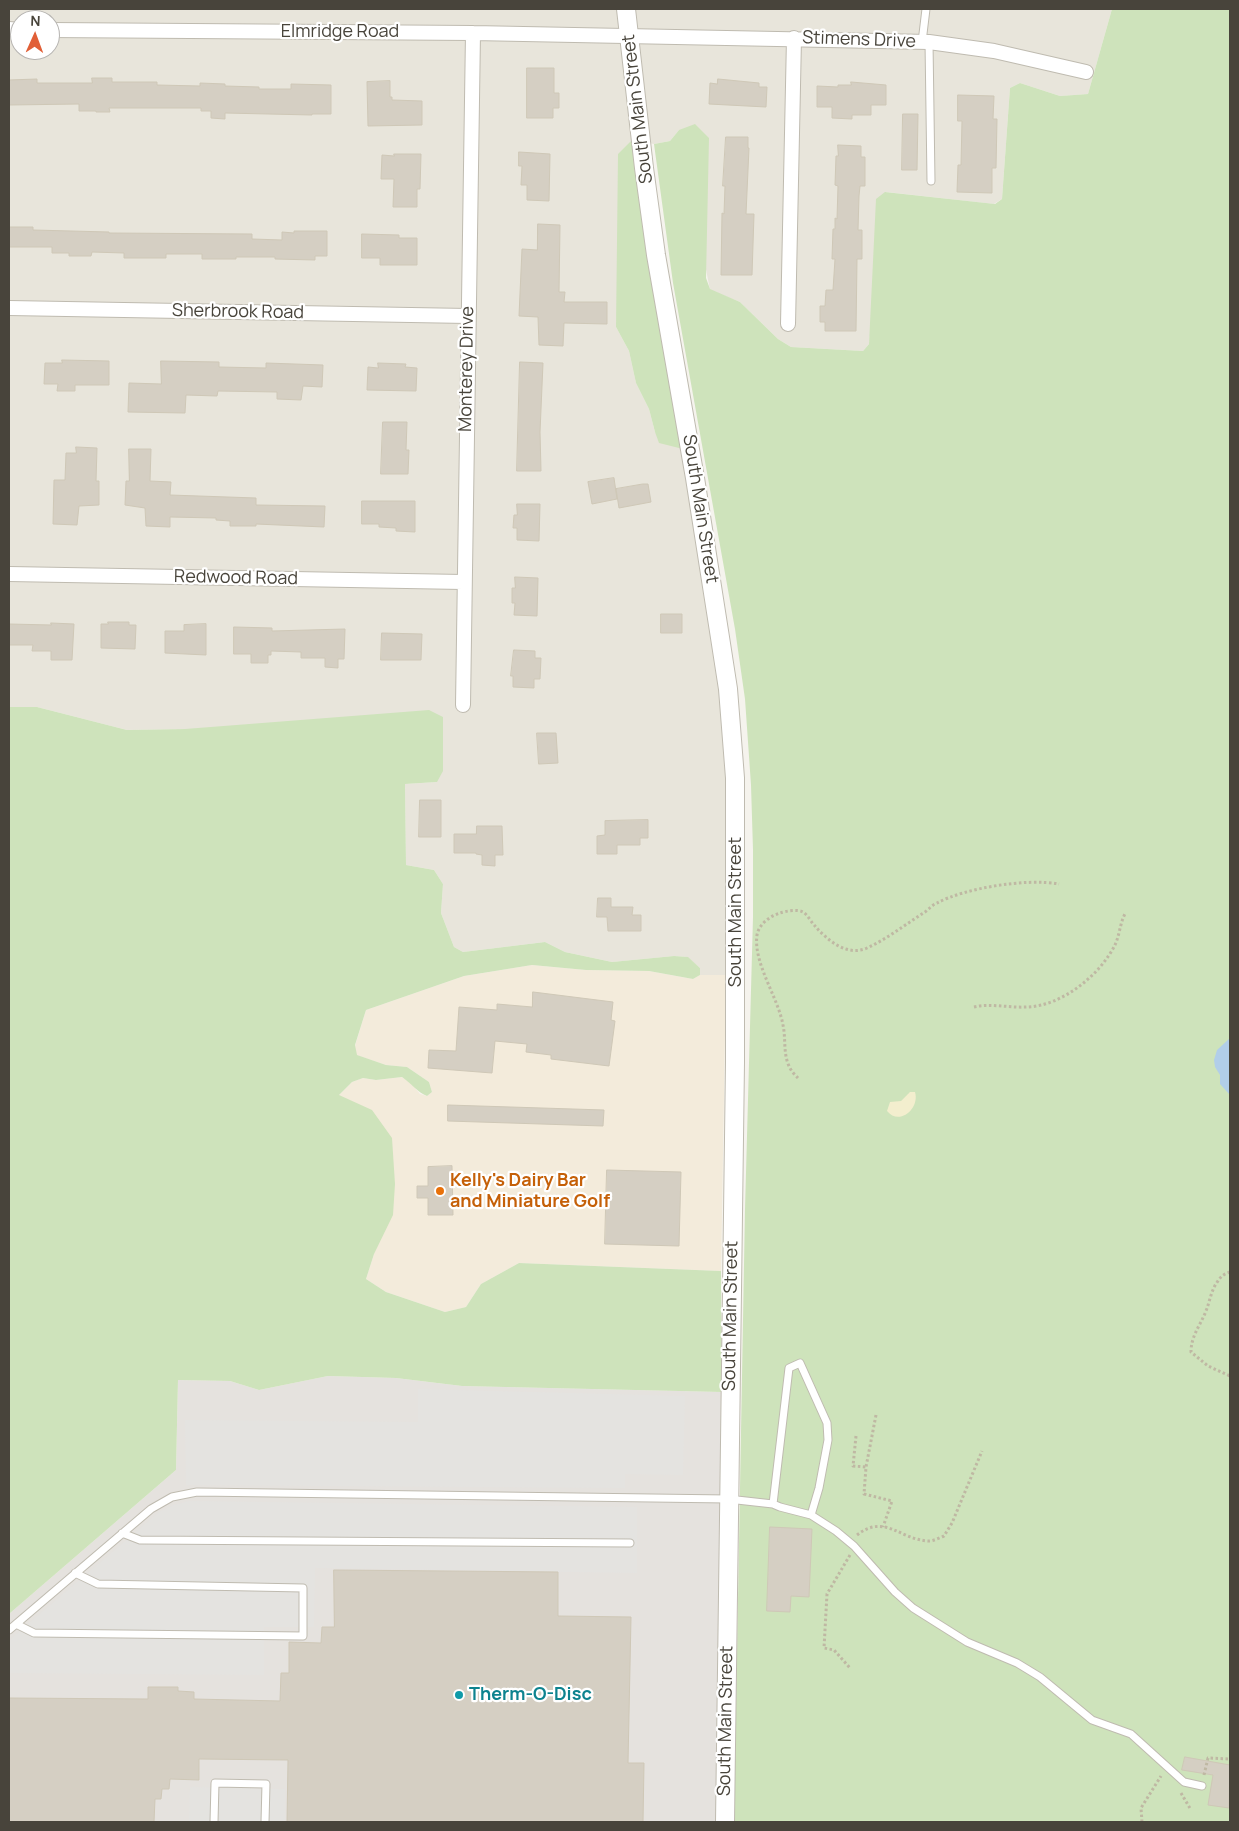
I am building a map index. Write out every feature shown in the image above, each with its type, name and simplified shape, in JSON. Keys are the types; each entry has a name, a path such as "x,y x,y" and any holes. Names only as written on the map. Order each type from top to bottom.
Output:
{"street":[{"name":"South Main Street","path":"626,9 656,255 696,478 720,631 729,698 735,778 736,982 725,1822"},
{"name":"Elmridge Road","path":"60,30 629,36"},
{"name":"Monterey Drive","path":"463,705 463,582 473,33"},
{"name":"Stimens Drive","path":"629,36 926,42 994,51 1086,72"},
{"path":"788,324 794,38"},
{"name":"Sherbrook Road","path":"9,308 468,316"},
{"name":"Redwood Road","path":"9,574 463,582"}],"lane":[{"path":"926,9 931,181"},
{"path":"773,1504 789,1368 800,1363 827,1423 828,1440 819,1488 811,1515"},
{"path":"9,1630 151,1508 172,1497 197,1492 728,1499 773,1504 811,1515 836,1531 854,1546 895,1592 913,1608 967,1642 1017,1663 1040,1677 1092,1720 1131,1734 1184,1782 1202,1785"},
{"path":"122,1533 140,1540 630,1543"},
{"path":"16,1624 34,1633 303,1636 303,1588 98,1584 75,1573"},
{"path":"214,1822 216,1783 266,1784 265,1822"}],"path":[{"path":"798,1078 789,1067 784,1050 783,1026 760,963 757,933 763,922 770,917 792,911 802,912 841,948 851,951 864,949 946,899 973,891 1012,884 1035,882 1059,884"},
{"path":"974,1007 984,1005 1034,1006 1074,992 1095,974 1114,946 1126,912"},
{"path":"1230,1272 1222,1275 1216,1283 1205,1312 1195,1331 1190,1352 1208,1366 1230,1376"},
{"path":"876,1415 866,1467 864,1494 892,1501 883,1527"},
{"path":"856,1436 853,1466 866,1467"},
{"path":"852,1538 865,1529 883,1527 890,1527 916,1538 930,1541 944,1536 952,1523 982,1451"},
{"path":"850,1668 834,1650 824,1648 826,1594 853,1550"},
{"path":"1202,1785 1208,1758 1230,1759"},
{"path":"1142,1822 1141,1808 1161,1775"}],"shaded area":[{"path":"9,9 1112,9 1088,94 1060,96 1020,83 1010,88 1002,199 994,204 886,192 869,344 863,351 791,347 778,339 740,302 710,290 679,130 670,141 654,144 632,140 616,327 629,351 636,383 649,409 655,432 683,449 726,714 730,816 726,975 700,975 700,968 687,957 674,956 612,962 565,952 545,942 463,952 454,947 441,913 443,884 434,870 406,865 405,784 437,782 185,729 127,730 37,707 9,707"},
{"path":"532,965 586,970 649,971 693,979 700,975 726,975 721,1271 519,1263 481,1284 466,1307 445,1312 386,1292 366,1279 374,1254 339,1095 352,1082 363,1078 376,1080 402,1077 411,1083 420,1094 427,1096 432,1092 429,1082 407,1067 386,1065 356,1055 355,1046 366,1010 464,976"},
{"path":"328,1376 396,1378 462,1386 722,1392 716,1822 9,1822 9,1614 176,1470 178,1380 230,1381 259,1390"},
{"path":"418,1389 685,1396 683,1475 625,1474 625,1488 186,1485 185,1420 418,1422"},
{"path":"189,1501 637,1507 637,1573 315,1568 314,1627 264,1627 264,1675 9,1673 9,1640 159,1512"},
{"path":"190,1787 285,1789 285,1822 189,1822"}],"green space":[{"path":"1112,9 1230,9 1230,1822 734,1822 745,1209 753,917 751,785 745,699 735,629 673,283 654,144 670,141 679,130 695,124 709,138 706,278 710,289 740,302 778,339 791,347 863,351 869,344 876,199 885,192 995,204 1002,199 1010,88 1020,83 1060,96 1088,94"},
{"path":"632,140 644,232 683,449 659,443 649,409 636,383 629,351 616,327 618,154"},
{"path":"9,707 37,707 127,730 185,729 429,710 443,717 443,771 437,782 405,784 406,865 434,870 443,884 441,913 454,947 463,952 545,942 565,952 612,962 674,956 688,957 700,968 700,975 693,979 649,971 586,970 532,965 464,976 366,1010 355,1045 357,1055 386,1065 407,1067 429,1082 432,1092 427,1096 423,1094 402,1077 376,1080 363,1078 352,1082 339,1095 372,1110 392,1138 395,1184 393,1215 374,1254 366,1279 386,1292 445,1312 466,1307 481,1284 519,1263 721,1271 722,1392 462,1386 396,1378 328,1376 259,1390 230,1381 178,1380 176,1470 9,1614"}],"sand":[{"path":"910,1092 915,1092 916,1098 912,1109 907,1114 897,1117 887,1111 890,1102 901,1101"}],"water":[{"path":"1230,1038 1230,1095 1220,1084 1220,1075 1215,1067 1214,1060 1217,1050"}],"building":[{"path":"527,68 554,68 554,93 559,93 559,108 553,108 553,118 527,118"},
{"path":"92,78 112,78 112,82 157,82 157,85 200,86 200,83 225,84 225,86 259,87 259,89 291,89 291,84 331,85 331,114 225,113 225,119 211,118 211,111 201,111 201,108 109,108 110,112 96,112 79,111 79,104 9,105 9,80 37,79 37,83 92,83"},
{"path":"718,79 759,83 759,87 767,87 766,107 709,104 710,83 717,84"},
{"path":"390,81 390,97 392,97 392,100 422,101 422,125 368,126 367,82"},
{"path":"851,82 886,85 886,105 871,105 871,115 852,115 852,119 832,118 832,107 817,107 817,86 838,87 838,85 851,85"},
{"path":"958,95 994,96 993,119 997,119 996,168 992,168 992,193 957,192 958,165 961,165 962,121 958,121"},
{"path":"903,114 918,114 917,170 902,170"},
{"path":"726,137 748,137 746,214 754,214 752,275 721,275"},
{"path":"838,145 861,146 861,157 865,157 865,186 860,186 859,196 858,230 862,230 862,259 857,259 856,331 825,331 825,322 820,322 820,306 825,306 826,290 833,290 835,259 832,259 833,229 835,229 835,218 837,219 838,186 835,185"},
{"path":"519,152 550,154 549,201 527,200 527,185 521,185 522,166 519,166"},
{"path":"394,154 421,154 420,189 417,189 417,207 393,207 394,179 381,179 382,155 394,156"},
{"path":"538,224 560,225 559,292 565,292 564,302 607,302 607,324 564,323 563,346 539,345 538,317 519,316 522,249 537,250"},
{"path":"9,227 33,227 33,230 109,233 252,234 252,239 282,240 282,232 327,231 327,256 315,256 315,260 275,259 275,257 202,259 202,254 166,254 166,258 124,258 124,253 92,252 91,256 69,256 69,253 52,253 52,247 9,247"},
{"path":"362,234 399,235 399,238 417,238 417,265 380,265 380,258 362,258"},
{"path":"62,360 109,361 109,385 75,385 75,391 57,391 58,384 44,384 45,363 62,363"},
{"path":"161,361 219,362 219,367 266,368 266,363 323,365 322,387 303,386 301,400 277,399 277,392 218,391 217,396 186,395 185,413 128,412 129,383 161,384"},
{"path":"520,362 543,363 540,432 541,471 517,471"},
{"path":"378,363 406,364 405,367 417,368 416,391 367,390 368,367 378,368"},
{"path":"383,422 407,422 406,450 409,450 408,474 381,474"},
{"path":"76,447 97,448 96,481 99,481 99,505 79,506 77,525 53,524 54,480 65,480 66,453 76,453"},
{"path":"129,449 151,449 150,481 171,482 170,495 256,498 256,505 325,506 324,527 256,524 256,526 230,526 230,521 216,520 216,518 170,517 170,527 146,526 145,508 125,505 126,481 129,481"},
{"path":"614,478 617,499 592,504 588,482"},
{"path":"648,484 651,502 619,508 616,489"},
{"path":"362,501 415,501 415,532 396,531 396,528 379,527 379,524 362,524"},
{"path":"517,504 540,504 539,541 517,540 517,528 513,528 514,515 517,515"},
{"path":"515,577 538,578 537,616 514,615 515,603 512,603 512,588 515,588"},
{"path":"661,614 682,614 682,633 661,633"},
{"path":"108,622 129,622 129,625 136,625 135,649 101,648 101,624 108,624"},
{"path":"51,623 74,624 72,660 51,660 51,651 32,651 33,645 9,645 9,624 51,625"},
{"path":"206,624 206,655 165,653 165,631 184,631 184,625"},
{"path":"234,627 272,628 272,631 345,629 344,659 338,659 338,668 325,667 325,658 301,658 301,652 271,651 271,655 268,655 268,663 251,663 251,654 234,654"},
{"path":"382,633 422,634 421,660 381,660"},
{"path":"514,650 535,651 535,658 541,658 540,679 534,679 534,688 513,687 513,676 511,676"},
{"path":"537,733 556,733 558,763 539,764"},
{"path":"420,800 441,800 441,837 419,837"},
{"path":"648,820 648,838 640,838 640,845 617,845 617,854 597,854 597,836 605,835 605,821"},
{"path":"477,826 502,826 503,855 495,855 495,866 482,865 482,855 476,853 454,853 454,834 476,834"},
{"path":"598,898 611,898 611,907 633,907 632,915 641,915 641,931 608,931 607,917 597,917"},
{"path":"533,992 613,1002 611,1020 615,1021 609,1066 551,1059 551,1055 526,1052 527,1044 495,1041 492,1073 428,1068 429,1050 456,1051 459,1007 497,1010 497,1004 532,1007"},
{"path":"448,1105 604,1110 603,1126 448,1121"},
{"name":"Kelly's Dairy Bar and Miniature Golf","path":"452,1166 453,1215 428,1215 428,1198 417,1198 417,1186 428,1186 428,1167"},
{"path":"607,1170 681,1172 679,1246 605,1244"},
{"path":"770,1527 812,1529 809,1597 791,1596 790,1612 767,1611"},
{"name":"Therm-O-Disc","path":"334,1570 558,1572 558,1616 631,1617 628,1763 644,1763 643,1822 287,1822 288,1760 199,1759 199,1780 170,1779 169,1789 162,1789 161,1799 155,1799 154,1822 9,1822 9,1698 148,1699 148,1687 178,1687 178,1691 194,1692 194,1699 280,1701 281,1673 289,1673 289,1642 321,1643 322,1627 334,1627"},
{"path":"1185,1757 1230,1765 1229,1808 1208,1805 1213,1775 1182,1770"}],"place":[{"name":"Kelly's Dairy Bar and Miniature Golf","path":"440,1191"},
{"name":"Therm-O-Disc","path":"459,1695"}]}
